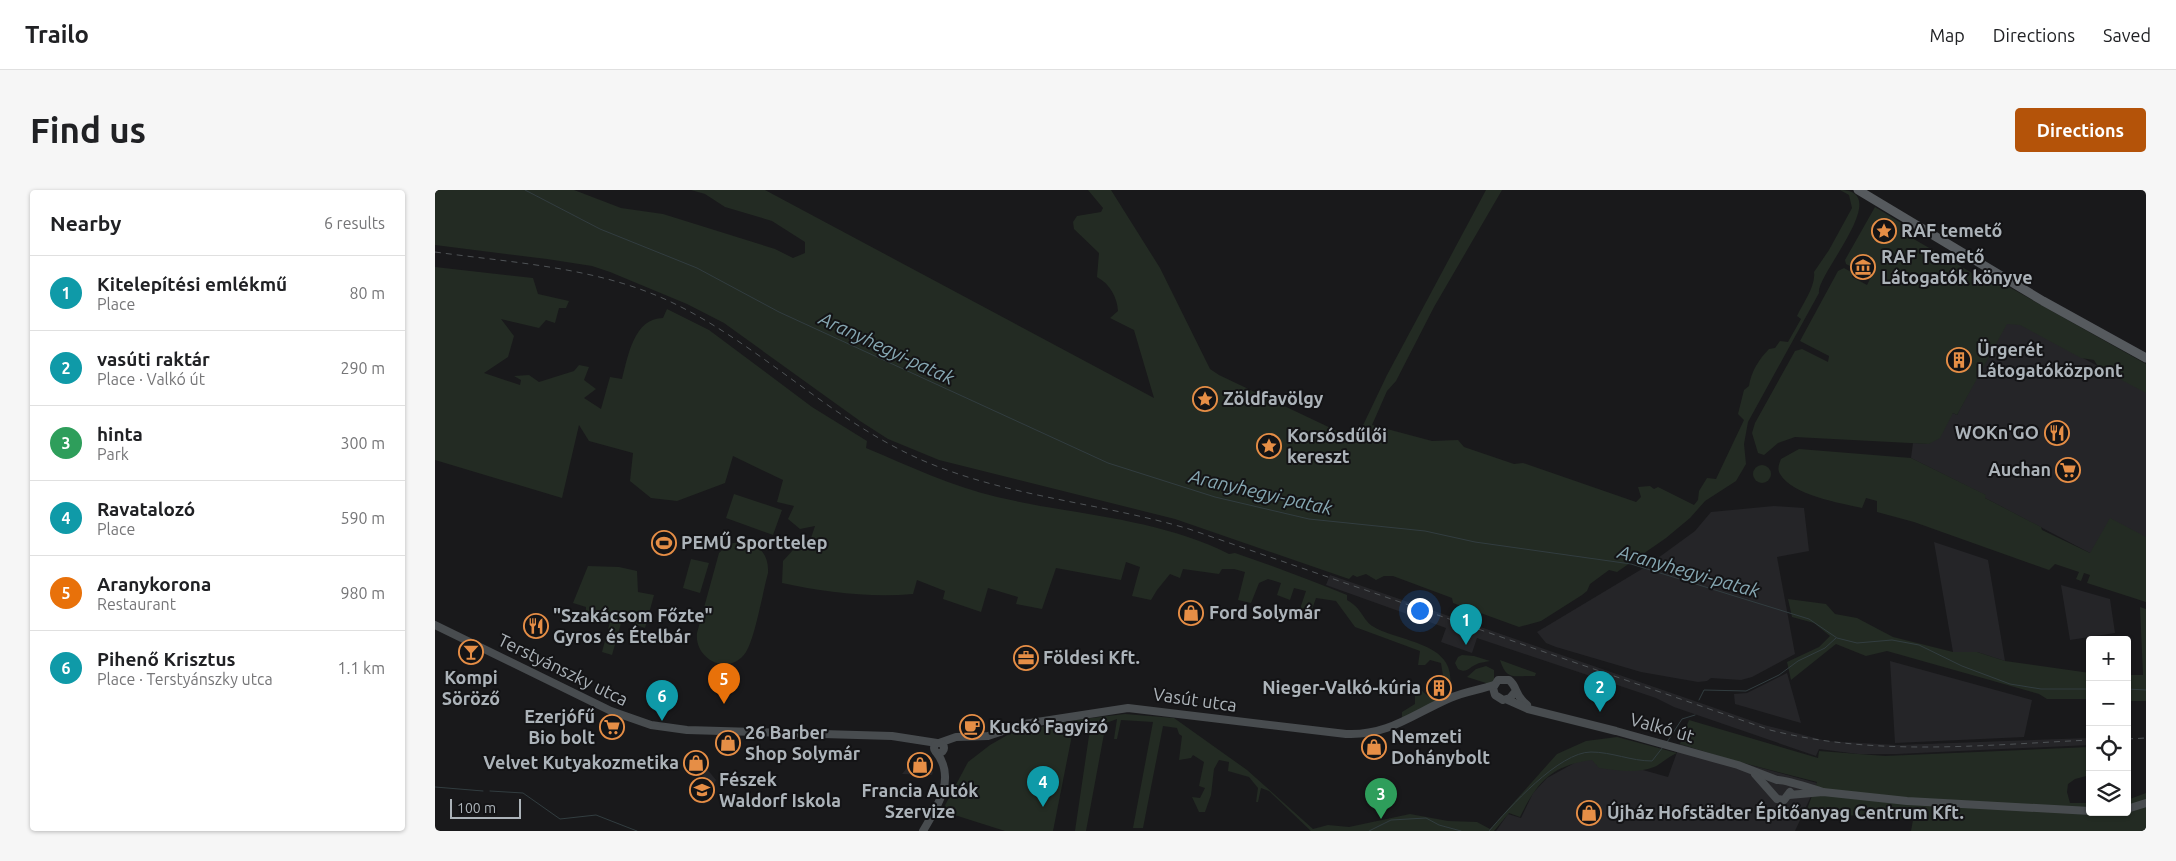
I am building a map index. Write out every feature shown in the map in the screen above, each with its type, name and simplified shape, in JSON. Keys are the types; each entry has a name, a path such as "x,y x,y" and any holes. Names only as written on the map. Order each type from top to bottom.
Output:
{"main road":[{"path":"1858,190 2043,301 2146,358"}],"street":[{"name":"Terstyánszky utca","path":"435,625 611,712 651,725 687,730 892,736 921,741 939,748"},
{"path":"1515,692 1508,700 1500,699 1495,695 1494,685 1501,679 1509,680 1514,684 1515,692 1525,704 1537,711"},
{"name":"Vasút utca","path":"939,748 957,737 988,736 1024,724 1128,708 1153,709 1325,732 1371,734 1390,728 1449,698 1494,685"},
{"name":"Vasút utca","path":"1469,692 1495,695"},
{"name":"Valkó út","path":"1508,700 1537,711 1664,744 1749,769 1777,780"},
{"path":"923,831 945,788 946,777 939,748"},
{"path":"1749,769 1774,798 1780,800 1789,795 1823,792"},
{"path":"1770,792 1772,784 1777,780 1783,780 1823,792 1907,800 2086,811"},
{"path":"1789,783 1791,789 1789,795"},
{"path":"2131,808 2146,803"}],"shaded area":[{"path":"435,190 574,190 621,208 663,214 775,249 793,258 805,253 805,242 772,221 725,207 705,194 691,190 765,190 1154,398 1134,330 1110,318 1118,311 1114,296 1109,287 1097,277 1099,253 1074,229 1073,222 1077,216 1101,212 1103,208 1088,190 1111,190 1160,268 1210,369 1356,440 1387,375 1486,190 1502,190 1434,307 1396,381 1387,391 1372,425 1432,441 1458,440 1464,447 1514,464 1523,463 1636,502 1641,497 1638,487 1650,486 1654,489 1658,487 1694,505 1698,500 1699,491 1707,478 1716,479 1744,420 1738,414 1744,390 1749,386 1756,366 1769,349 1775,348 1780,341 1788,342 1801,319 1797,316 1811,289 1814,272 1829,250 1852,208 1849,195 1840,190 1855,194 1859,204 1849,235 1828,270 1819,293 1748,422 1744,444 1746,464 1736,481 1705,501 1690,518 1666,538 1617,572 1609,570 1590,584 1587,591 1582,595 1541,621 1519,627 1453,603 1452,598 1393,576 1384,576 1376,580 1366,574 1357,577 1353,575 1349,579 1175,519 939,460 888,439 724,323 687,304 592,266 435,245"},
{"path":"1875,207 1908,227 1914,234 1912,238 1979,277 1986,274 2146,364 2146,393 2099,368 2094,360 2081,358 2020,325 2007,324 1957,415 1953,413 1940,438 1929,444 1795,437 1778,443 1764,455 1758,453 1752,433 1755,423 1795,351 1802,349 1828,362 1829,356 1800,341 1838,271 1844,268 1853,273 1852,277 1867,285 1872,275 1865,272 1863,267 1856,269 1846,264 1845,260"},
{"path":"435,267 533,278 538,294 569,301 566,308 559,308 555,323 546,320 539,328 501,319 514,336 508,357 484,373 520,385 521,380 514,376 529,375 539,382 574,371 579,365 589,367 584,380 596,389 584,398 601,409 610,377 622,379 630,350 639,331 645,324 663,318 667,309 709,330 812,407 867,441 866,448 930,475 997,497 1174,532 1229,554 1235,553 1347,595 1347,600 1374,627 1436,652 1445,660 1450,671 1450,686 1440,698 1445,688 1441,663 1430,660 1425,665 1418,665 1420,651 1355,627 1336,601 1316,598 1310,615 1299,612 1306,591 1294,588 1290,600 1277,595 1281,583 1268,579 1259,583 1251,603 1238,600 1245,572 1234,569 1222,569 1219,574 1183,569 1180,578 1170,574 1151,600 1132,596 1140,567 1126,562 1121,580 1056,568 1042,609 1016,604 1018,597 988,588 981,612 943,599 945,591 917,580 913,594 897,595 847,593 782,583 783,561 793,550 807,550 815,526 800,529 788,519 794,506 777,502 783,480 733,456 725,483 677,501 651,498 630,481 633,453 589,441 579,425 562,498 435,460"},
{"path":"2004,323 2020,324 2146,392 2146,543 2090,553 1985,498 1985,495 1911,458 1913,443 1929,444 1953,413 1957,415"},
{"path":"1799,449 1911,458 1986,495 1985,498 2041,527 2042,530 2090,553 2110,518 2146,537 2146,602 2087,583 2090,575 2084,573 2081,581 2076,579 2079,572 2055,564 2049,570 1914,522 1877,512 1877,501 1866,498 1862,508 1805,493 1786,481 1779,470 1781,459"},
{"path":"1758,465 1766,465 1771,470 1769,481 1758,483 1753,478 1753,470"},
{"path":"734,494 782,510 773,535 726,518"},
{"path":"1774,506 1804,508 1809,551 1777,557 1795,654 1752,677 1741,680 1711,678 1707,681 1698,682 1641,672 1556,647 1546,643 1537,632 1647,566 1695,531 1711,512"},
{"path":"745,541 755,545 763,552 767,562 768,573 756,626 746,652 739,659 723,664 714,662 701,651 697,633 719,553 728,544"},
{"path":"1934,542 1988,560 2005,661 1977,652 1953,652"},
{"path":"691,559 709,563 700,593 683,588"},
{"path":"588,566 619,567 637,571 638,592 654,595 645,628 622,620 612,655 602,652 610,622 586,611 586,607 573,603"},
{"path":"1330,575 1764,725 1827,741 1897,745 2086,738 2086,745 1897,754 1858,754 1819,749 1816,756 1674,707 1656,698 1477,638 1472,653 1441,642 1446,628 1326,585"},
{"path":"2061,585 2110,599 2115,633 2070,640"},
{"path":"1788,599 1826,604 1835,614 1857,618 1893,637 1953,652 1977,652 2005,661 2086,672 2086,699 2047,699 2039,694 1887,651 1866,656 1836,644 1791,680 1787,662 1819,647 1830,636 1814,623 1792,617"},
{"path":"2140,607 2146,609 2146,701 2131,701 2131,675 2143,675"},
{"path":"1462,655 1474,656 1490,661 1461,670 1458,669 1455,663 1458,657"},
{"path":"1500,660 1536,673 1535,676 1513,676 1506,672"},
{"path":"1890,661 2032,700 2024,737 1895,743"},
{"path":"1486,666 1494,670 1494,681 1487,685 1467,677 1476,669"},
{"path":"1787,673 1801,723 1735,704 1734,694 1747,693"},
{"path":"1420,688 1429,696 1440,699 1402,720 1402,712 1415,704 1415,692"},
{"path":"1125,714 1174,718 1247,770 1313,829 1328,825 1349,827 1410,814 1448,821 1477,822 1490,829 1557,754 1586,741 1617,737 1677,753 1656,766 1641,770 1627,771 1599,768 1592,760 1566,766 1547,777 1533,794 1520,817 1509,813 1494,831 1311,831 1269,791 1261,788 1258,802 1256,802 1258,788 1249,777 1228,771 1229,762 1219,760 1214,769 1211,795 1205,812 1199,812 1192,797 1200,798 1205,788 1199,786 1204,762 1193,755 1191,758 1179,760 1182,736 1177,728 1163,726 1143,828 1133,828 1153,722 1121,720 1117,739 1114,739 1117,719 1106,723 1086,831 1075,831 1090,729 1073,730 1075,720"},
{"path":"1075,720 1053,831 1005,831 942,811 968,762 990,745 1011,733"},
{"path":"1689,720 1818,758 1819,751 1885,756 2086,747 2086,776 2075,779 2068,784 2067,792 2070,803 2086,803 2086,816 2131,816 2131,799 2146,793 2146,831 1911,831 1913,820 1806,812 1817,782 1728,759 1680,744"},
{"path":"1680,744 1817,783 1795,831 1496,831 1508,814 1521,818 1533,793 1547,778 1589,755 1668,777"},
{"path":"921,751 932,759 929,761 928,769 933,772 932,775 902,774"},
{"name":"Fészek Waldorf Iskola","path":"707,769 716,780 704,804 690,796"}],"waterway":[{"name":"Aranyhegyi-patak","path":"525,190 600,229 697,268 779,312 1108,463 1215,497 1309,519 1425,531 1475,542 1631,564 1809,619 1837,638 1857,643 1892,640 1919,645 1962,666 2010,684 2041,689 2086,689"},
{"path":"1699,700 1704,690 1746,691 1779,675 1798,661 1825,648 1836,638"},
{"name":"Aranyhegyi-patak","path":"2131,689 2146,690"},
{"path":"1667,742 1682,719 1695,715"},
{"path":"1489,831 1535,783 1564,761 1578,754 1591,752 1606,753 1637,760 1652,761 1663,747"},
{"path":"435,787 483,791"},
{"path":"490,791 523,793 560,819 596,815 637,831"},
{"path":"1369,831 1391,820 1426,818 1439,825 1461,831"}],"railway":[{"path":"435,252 555,268 614,281 643,290 671,302 704,320 735,339 858,425 924,461 989,483 1123,512 1189,529 1770,730 1850,744 1890,746 1969,746 2086,740"},
{"path":"2131,739 2146,738"}],"place":[{"name":"RAF temető","path":"1884,231"},
{"name":"RAF Temető Látogatók könyve","path":"1863,267"},
{"name":"Ürgerét Látogatóközpont","path":"1959,360"},
{"name":"Zöldfavölgy","path":"1205,399"},
{"name":"WOKn'GO","path":"2057,433"},
{"name":"Korsósdűlői kereszt","path":"1269,446"},
{"name":"Auchan","path":"2068,470"},
{"name":"PEMŰ Sporttelep","path":"664,543"},
{"name":"Ford Solymár","path":"1191,613"},
{"name":"\"Szakácsom Főzte\" Gyros és Ételbár","path":"536,626"},
{"name":"Kitelepítési emlékmű","path":"1466,645"},
{"name":"Kompi Söröző","path":"471,652"},
{"name":"Földesi Kft.","path":"1026,658"},
{"name":"Nieger-Valkó-kúria","path":"1439,688"},
{"name":"Aranykorona","path":"724,704"},
{"name":"vasúti raktár","path":"1600,712"},
{"name":"Pihenő Krisztus","path":"662,721"},
{"name":"Ezerjófű Bio bolt","path":"612,727"},
{"name":"Kuckó Fagyizó","path":"972,727"},
{"name":"26 Barber Shop Solymár","path":"728,743"},
{"name":"Nemzeti Dohánybolt","path":"1374,747"},
{"name":"Velvet Kutyakozmetika","path":"696,763"},
{"name":"Francia Autók Szervize","path":"920,765"},
{"name":"Fészek Waldorf Iskola","path":"702,790"},
{"name":"Ravatalozó","path":"1043,807"},
{"name":"Újház Hofstädter Építőanyag Centrum Kft.","path":"1589,813"},
{"name":"hinta","path":"1381,819"}]}
